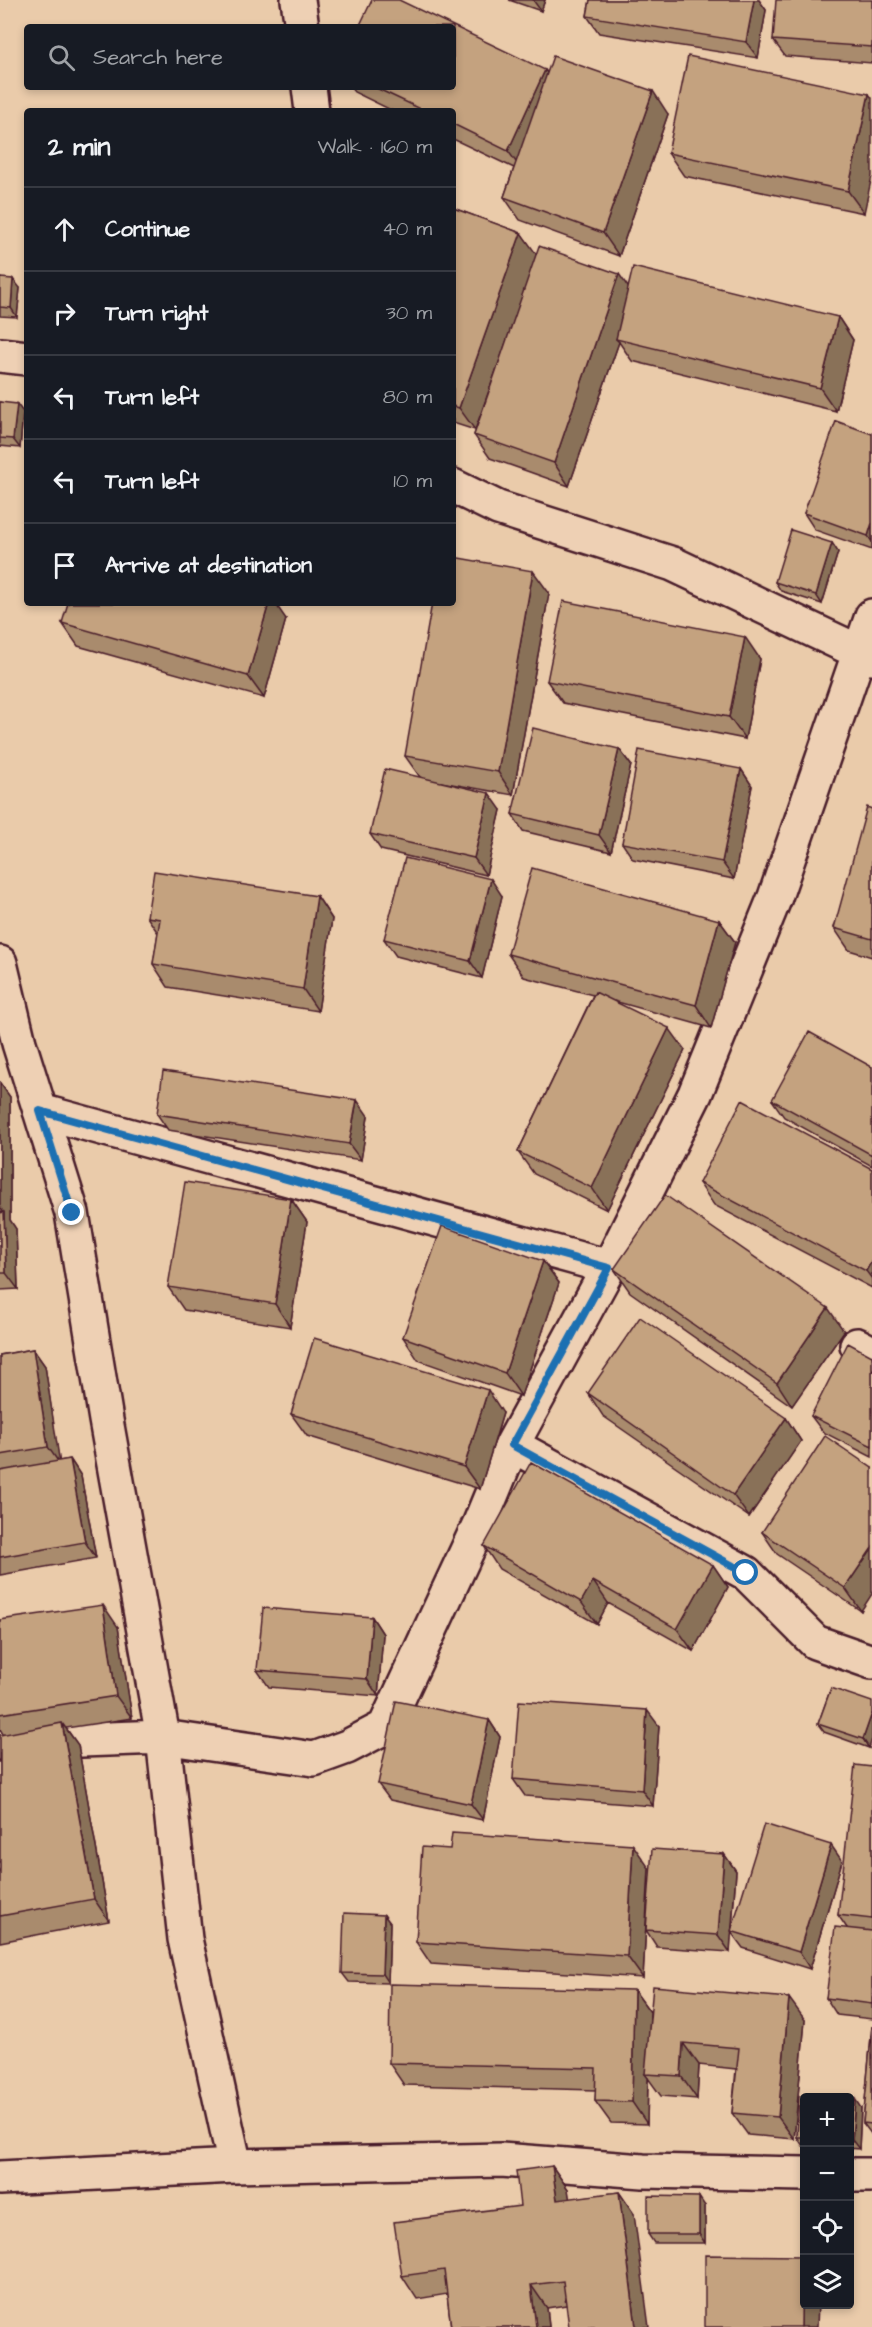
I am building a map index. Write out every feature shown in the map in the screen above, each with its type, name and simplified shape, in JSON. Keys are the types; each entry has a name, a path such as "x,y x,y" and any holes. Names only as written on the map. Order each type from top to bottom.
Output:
{"street":[{"path":"298,0 302,24"},
{"path":"309,90 312,108"},
{"path":"0,355 24,358"},
{"path":"456,487 498,508 673,564 866,655"},
{"path":"0,1743 163,1737 314,1759 347,1747 385,1727 479,1526 512,1445 609,1268 704,1072 775,897 866,655 872,616"},
{"path":"0,963 9,1045 40,1111 72,1213 106,1420 163,1737 185,1939 235,2166"},
{"path":"40,1111 609,1268"},
{"path":"512,1445 746,1573 815,1642 872,1662"},
{"path":"0,2178 235,2166 501,2160 643,2171 800,2174"},
{"path":"854,2175 872,2175"}],"building":[{"path":"372,0 399,0 449,24 360,24"},
{"path":"590,0 754,0 746,42 587,16"},
{"path":"776,0 872,0 872,47 773,40"},
{"path":"456,27 545,70 508,151 456,125 456,108 419,108 380,90 456,90"},
{"path":"553,56 653,91 603,233 504,197"},
{"path":"688,56 869,94 848,191 668,153"},
{"path":"456,209 521,233 459,408 456,407"},
{"path":"539,246 619,274 554,463 474,435"},
{"path":"633,267 838,317 820,388 616,339"},
{"path":"0,278 13,279 11,308 0,307"},
{"path":"0,402 17,404 13,439 0,438"},
{"path":"836,421 872,434 872,523 868,536 804,513"},
{"path":"791,530 832,543 816,595 775,582"},
{"path":"456,558 533,571 498,772 405,756 431,606 456,606"},
{"path":"563,601 745,637 729,717 547,681"},
{"path":"67,606 268,606 248,676 62,623"},
{"path":"533,728 619,749 599,835 512,814"},
{"path":"639,750 741,769 722,862 622,843"},
{"path":"385,769 489,793 474,858 370,834"},
{"path":"867,807 872,809 872,939 834,928"},
{"path":"405,858 491,879 470,961 384,939"},
{"path":"532,868 719,920 696,1005 508,954"},
{"path":"154,871 317,896 303,989 153,964 160,919 147,917"},
{"path":"595,992 669,1028 592,1188 518,1152"},
{"path":"809,1032 872,1067 872,1155 772,1100"},
{"path":"163,1071 357,1100 349,1144 157,1114"},
{"path":"742,1100 872,1169 872,1260 866,1271 699,1183"},
{"path":"185,1182 291,1199 275,1304 168,1287"},
{"path":"665,1195 828,1308 777,1383 614,1269"},
{"path":"4,1212 6,1273 0,1273 0,1213"},
{"path":"442,1226 543,1261 505,1373 403,1337"},
{"path":"640,1317 786,1418 733,1495 588,1393"},
{"path":"314,1338 488,1390 464,1467 291,1414"},
{"path":"848,1343 872,1356 872,1446 811,1416"},
{"path":"33,1349 48,1447 0,1455 0,1355"},
{"path":"825,1436 872,1468 872,1548 845,1588 762,1532"},
{"path":"70,1459 85,1542 0,1557 0,1471"},
{"path":"531,1462 713,1565 677,1629 593,1581 581,1602 484,1546"},
{"path":"103,1605 116,1696 0,1714 0,1620"},
{"path":"263,1608 372,1617 367,1679 257,1670"},
{"path":"831,1688 872,1702 872,1713 863,1739 818,1724"},
{"path":"396,1701 489,1720 471,1804 378,1784"},
{"path":"519,1701 647,1710 642,1790 513,1779"},
{"path":"62,1723 94,1899 0,1916 0,1735"},
{"path":"855,1765 872,1767 872,1919 838,1915"},
{"path":"764,1824 831,1845 799,1952 731,1931"},
{"path":"452,1833 633,1845 627,1956 416,1942 422,1847 450,1849"},
{"path":"652,1849 724,1854 718,1935 646,1930"},
{"path":"344,1913 384,1915 382,1974 342,1973"},
{"path":"835,1927 872,1931 872,2004 826,1998"},
{"path":"390,1984 634,1990 632,2102 595,2101 596,2068 389,2063"},
{"path":"653,1986 789,1998 778,2117 732,2113 739,2048 683,2043 681,2076 645,2074"},
{"path":"872,2026 872,2124 863,2123"},
{"path":"799,2096 800,2096 800,2137 797,2137"},
{"path":"552,2166 557,2200 619,2192 636,2327 569,2327 563,2281 531,2285 536,2327 451,2327 444,2270 402,2276 394,2222 520,2206 516,2171"},
{"path":"648,2196 699,2197 699,2234 648,2234"},
{"path":"705,2255 800,2256 801,2327 705,2327"}],"route":[{"path":"72,1213 40,1111 609,1268 512,1445 746,1573"}]}
